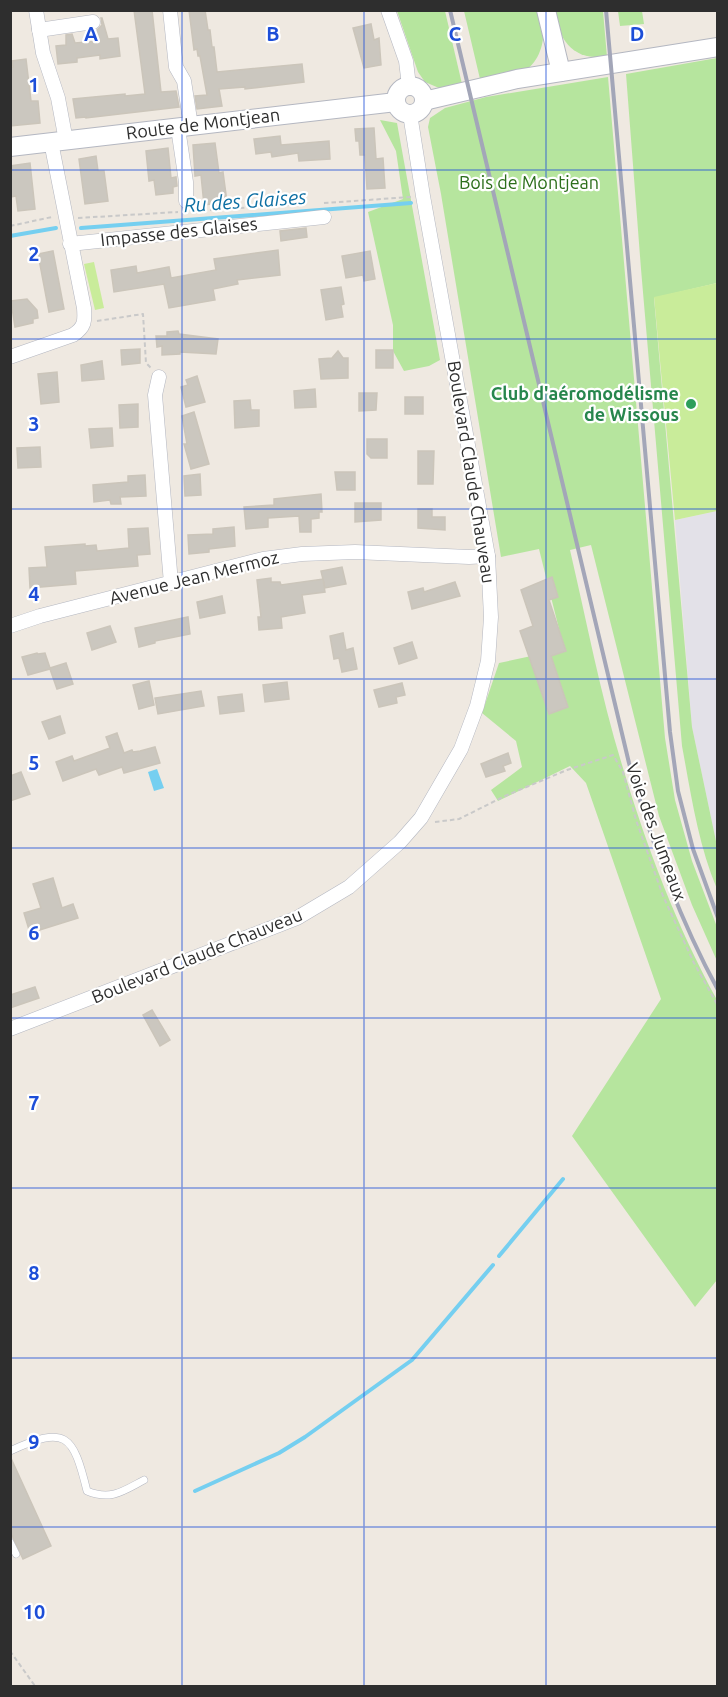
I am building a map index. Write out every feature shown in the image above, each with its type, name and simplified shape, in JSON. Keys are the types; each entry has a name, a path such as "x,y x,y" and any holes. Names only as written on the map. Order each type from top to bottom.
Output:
{"street":[{"path":"10,357 73,335 81,330 85,323 65,217 58,98 44,53 36,10"},
{"path":"170,10 176,67 184,81 186,182 184,209"},
{"path":"387,10 406,61 408,86"},
{"path":"546,10 561,72"},
{"path":"39,30 93,22"},
{"path":"424,101 498,83 717,47"},
{"path":"408,86 413,86 421,92 424,101 420,110 403,108 399,92 408,86"},
{"name":"Route de Montjean","path":"10,147 184,127 403,108"},
{"name":"Boulevard Claude Chauveau","path":"10,1029 297,918 349,887 400,842 421,818 461,748 477,706 488,661 492,617 488,556 423,196 403,108"},
{"name":"Impasse des Glaises","path":"70,244 324,217"},
{"path":"159,377 154,395 171,583"},
{"name":"Avenue Jean Mermoz","path":"10,626 39,616 263,559 302,554 354,552 488,556"}],"lane":[{"path":"10,1451 53,1436 64,1438 74,1449 87,1491 94,1494 114,1496 144,1480"},
{"path":"10,1542 16,1554"}],"path":[{"path":"318,203 423,196"},
{"path":"10,226 58,216 79,218 184,209 306,204"},
{"path":"85,323 142,314 146,363 159,377"},
{"name":"Voie des Jumeaux","path":"421,818 438,823 459,819 505,796 567,770 613,756 623,772 636,820 663,896 717,1006"},
{"path":"10,1651 35,1686"}],"shaded area":[{"path":"717,511 717,846 692,727 675,520"}],"green space":[{"path":"397,11 445,11 462,84 439,88 425,82 418,72"},
{"path":"464,11 539,11 543,24 543,35 536,60 521,72 480,79"},
{"path":"553,11 603,11 607,57 585,55 570,47 560,32"},
{"path":"618,11 642,11 644,24 620,26"},
{"name":"Bois de Montjean","path":"717,58 717,283 654,298 692,727 717,846 717,889 700,837 682,746 626,74"},
{"path":"608,77 665,738 675,800 692,861 717,927 717,961 692,905 659,816 591,545 570,550 608,714 632,798 676,916 717,1000 717,1280 695,1307 572,1136 661,999 586,783 570,766 498,801 491,790 522,767 516,741 482,713 499,663 564,649 539,549 501,557 428,127 430,118 445,108 486,97"},
{"path":"380,120 397,123 440,360 429,366 404,371 393,351 393,325 368,212 403,199 396,151"},
{"path":"94,262 104,308 95,310 84,264"},
{"name":"Club d'aéromodélisme de Wissous","path":"717,283 717,511 675,520 654,297"}],"water":[{"path":"157,769 164,788 154,791 148,772"}],"building":[{"path":"134,10 152,10 161,92 176,91 179,107 76,118 73,99 145,94"},
{"path":"189,10 205,10 212,47 214,47 217,72 302,64 304,82 245,89 245,87 219,89 222,106 197,109 195,96 207,95 200,56 198,56 197,49 194,50"},
{"path":"101,18 108,39 118,38 120,56 100,59 100,55 77,58 77,62 58,64 56,46 66,45 66,35 72,34 75,43 98,41 97,30 102,25"},
{"path":"371,24 374,40 379,38 381,65 364,68 353,28"},
{"path":"26,59 31,101 38,101 40,123 10,126 10,68 13,67 12,61"},
{"path":"374,128 376,159 383,158 385,188 367,189 365,155 360,155 355,129"},
{"path":"280,136 281,145 329,141 330,159 299,161 298,153 272,157 271,152 256,154 254,139"},
{"path":"215,143 219,173 223,172 227,202 204,205 201,175 195,176 193,145"},
{"path":"168,148 171,178 176,177 177,186 173,187 173,193 156,195 154,180 149,181 146,151"},
{"path":"96,156 98,171 104,171 108,201 85,204 79,159"},
{"path":"30,163 35,209 18,211 16,196 10,197 10,166"},
{"path":"306,228 307,237 281,241 280,231"},
{"path":"278,250 280,275 237,280 238,284 213,289 215,300 169,308 164,284 114,292 111,270 136,266 137,273 169,267 171,278 216,270 214,259"},
{"path":"53,251 64,309 49,312 38,254"},
{"path":"370,251 375,279 364,281 363,275 346,278 342,256"},
{"path":"341,287 344,304 341,305 343,317 326,320 321,290"},
{"path":"27,299 37,310 38,318 33,319 33,323 15,327 11,301"},
{"path":"178,331 179,334 218,339 216,354 180,352 180,354 162,355 162,346 157,347 156,336 167,336 167,332"},
{"path":"140,349 140,363 122,365 121,350"},
{"path":"376,350 393,350 393,368 376,368"},
{"path":"338,351 343,358 348,358 348,378 321,379 319,359 332,358"},
{"path":"102,361 104,379 82,381 81,365"},
{"path":"57,372 59,402 41,404 38,374"},
{"path":"197,376 205,402 186,407 181,387 188,385 186,380"},
{"path":"315,389 316,407 295,408 294,391"},
{"path":"359,393 377,393 376,410 359,411"},
{"path":"405,397 423,397 423,414 405,414"},
{"path":"250,400 251,410 259,410 259,426 235,428 234,401"},
{"path":"138,404 138,427 120,428 119,405"},
{"path":"194,412 209,464 191,469 184,444 187,444 182,416"},
{"path":"112,428 113,446 91,448 89,429"},
{"path":"367,439 387,439 387,458 371,458 367,454"},
{"path":"40,447 41,467 18,468 17,448"},
{"path":"418,451 434,451 433,484 418,484"},
{"path":"335,472 355,472 355,490 337,490"},
{"path":"200,474 201,495 185,496 184,476"},
{"path":"145,475 146,496 120,497 121,504 111,504 110,500 94,502 93,485 128,482 128,476"},
{"path":"321,494 322,512 319,512 319,518 311,519 311,532 300,532 299,516 268,518 268,527 246,529 244,507 274,505 274,499"},
{"path":"355,503 381,503 381,520 355,522"},
{"path":"418,509 432,509 432,517 445,517 445,530 418,528"},
{"path":"234,527 235,546 189,554 188,535 213,534 213,529"},
{"path":"148,528 150,554 137,555 138,566 75,571 76,584 30,588 29,568 47,567 45,547 85,544 85,546 96,545 97,551 129,548 128,529"},
{"path":"342,567 346,584 325,588 321,571"},
{"path":"552,577 558,597 549,600 566,651 551,656 568,707 549,714 520,631 533,626 521,590"},
{"path":"271,578 271,582 280,582 281,585 323,579 325,592 302,595 305,613 281,617 282,628 259,630 258,617 261,617 257,580"},
{"path":"455,582 460,596 412,609 408,592 423,588 424,592"},
{"path":"222,596 225,613 200,618 197,602"},
{"path":"188,617 190,634 155,641 155,643 139,647 135,628"},
{"path":"110,626 116,642 92,650 87,633"},
{"path":"343,633 346,650 353,648 357,669 342,672 339,658 334,659 330,636"},
{"path":"412,642 417,658 399,664 394,648"},
{"path":"45,653 50,668 66,663 73,684 57,689 50,669 28,675 22,657"},
{"path":"149,681 154,705 139,709 133,685"},
{"path":"287,682 289,699 265,702 263,685"},
{"path":"402,683 405,695 396,697 397,703 379,707 374,690"},
{"path":"201,691 204,706 158,714 155,698"},
{"path":"242,694 244,711 220,714 218,697"},
{"path":"60,716 65,733 49,739 42,722"},
{"path":"117,733 124,753 155,747 160,763 124,773 122,767 99,775 96,769 63,781 56,762 72,756 74,761 110,748 106,737"},
{"path":"508,753 511,763 503,766 505,771 486,777 481,764"},
{"path":"21,772 30,794 10,801 10,776"},
{"path":"53,878 62,908 73,904 78,918 30,933 24,913 41,908 33,884"},
{"path":"35,987 39,998 10,1008 10,995"},
{"path":"152,1010 170,1040 160,1046 143,1015"},
{"path":"10,1456 51,1546 23,1559 10,1531"}],"waterway":[{"name":"Ru des Glaises","path":"81,228 411,203"},
{"name":"Ru des Glaises","path":"10,236 56,228"},
{"path":"499,1256 563,1179"},
{"path":"195,1491 279,1453 412,1360 493,1265"}],"railway":[{"path":"450,10 629,763 667,879 718,990"},
{"path":"606,10 670,732 678,791 693,849 718,918"}],"place":[{"name":"Club d'aéromodélisme de Wissous","path":"691,404"}]}
